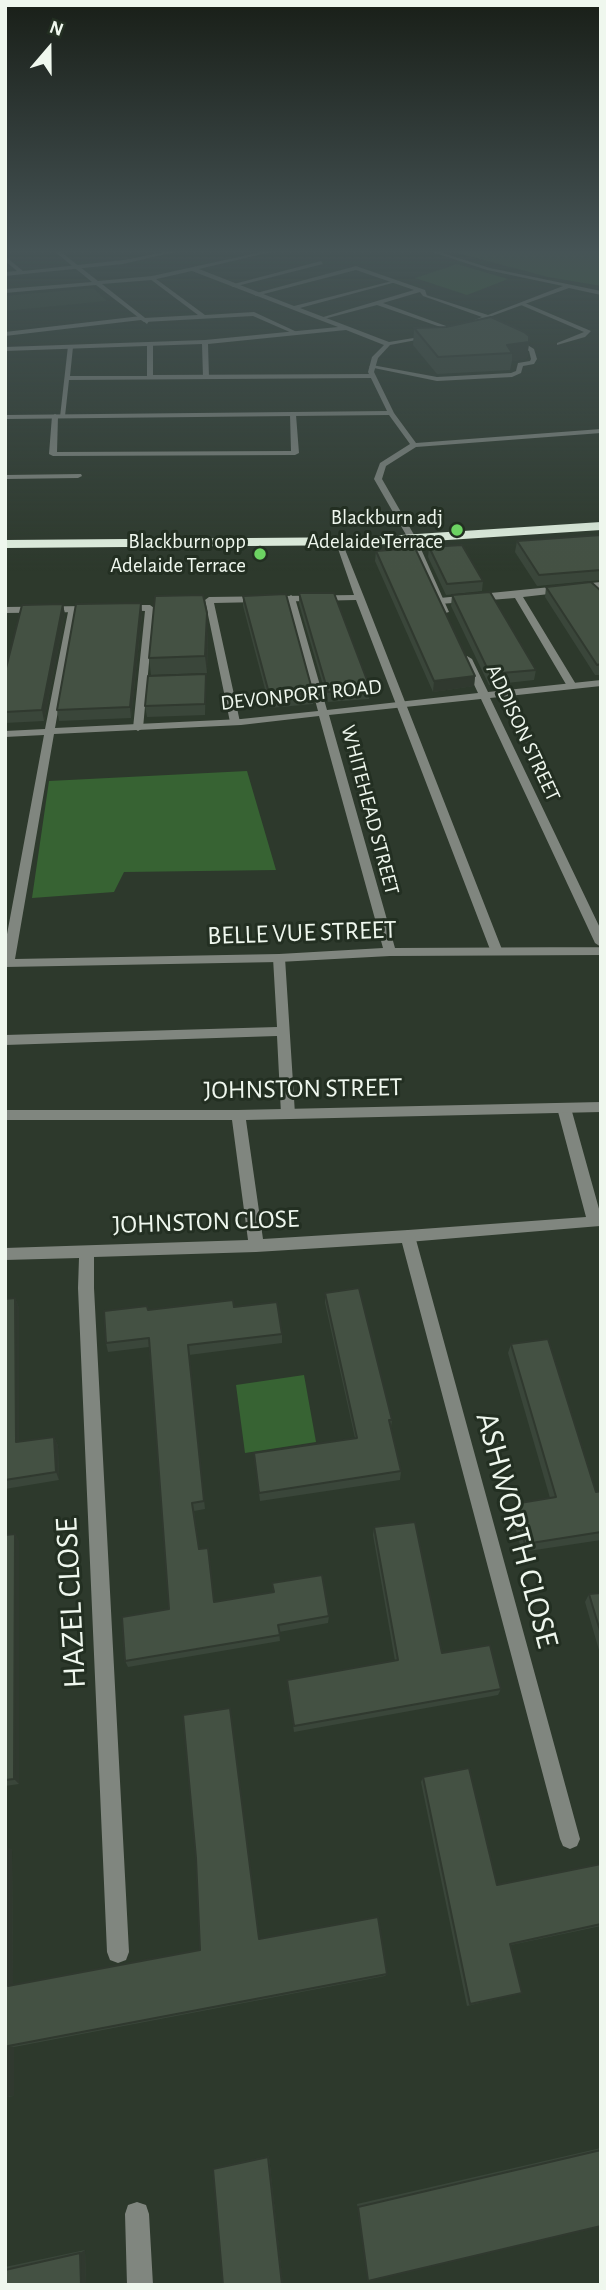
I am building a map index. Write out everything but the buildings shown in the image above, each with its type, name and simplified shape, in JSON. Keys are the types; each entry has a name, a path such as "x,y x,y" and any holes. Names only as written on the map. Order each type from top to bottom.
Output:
{"highway":[{"path":"5,544 413,540 601,526"}],"street":[{"path":"68,359 53,454 295,453 293,415"},
{"path":"150,359 150,378"},
{"path":"205,359 206,377"},
{"path":"375,359 372,372 391,413 414,446"},
{"path":"66,378 372,372 438,379 512,375 519,372 520,364 531,363 534,359"},
{"path":"5,416 391,413"},
{"path":"451,625 413,540 378,478 383,464 414,446 601,431"},
{"path":"5,477 78,476"},
{"path":"338,542 497,952"},
{"path":"440,601 596,585 601,598"},
{"path":"518,595 572,686"},
{"path":"235,722 209,600 360,597"},
{"name":"WHITEHEAD STREET","path":"291,598 390,952"},
{"path":"198,606 210,606"},
{"path":"111,608 161,607"},
{"path":"138,728 149,608"},
{"path":"6,963 72,609"},
{"path":"5,610 98,609"},
{"name":"ADDISON STREET","path":"462,648 601,943"},
{"path":"212,678 225,678"},
{"path":"142,681 156,680"},
{"name":"DEVONPORT ROAD","path":"5,734 235,722 601,683"},
{"name":"BELLE VUE STREET","path":"6,963 279,958 390,952 601,951"},
{"path":"279,958 288,1114"},
{"path":"5,1040 283,1031"},
{"name":"JOHNSTON STREET","path":"5,1115 238,1115 601,1107"},
{"name":"JOHNSTON CLOSE","path":"5,1254 256,1246 595,1222 564,1108"},
{"path":"238,1115 256,1246"},
{"name":"ASHWORTH CLOSE","path":"408,1236 570,1839"},
{"name":"HAZEL CLOSE","path":"87,1250 87,1301 118,1952"},
{"path":"137,2214 140,2285"}],"green space":[{"path":"247,771 276,870 124,872 114,892 32,898 49,781"},
{"path":"304,1375 316,1442 245,1453 236,1385"}],"place":[{"name":"Blackburn adj Adelaide Terrace","path":"457,530"},
{"name":"Blackburn opp Adelaide Terrace","path":"260,554"}]}
